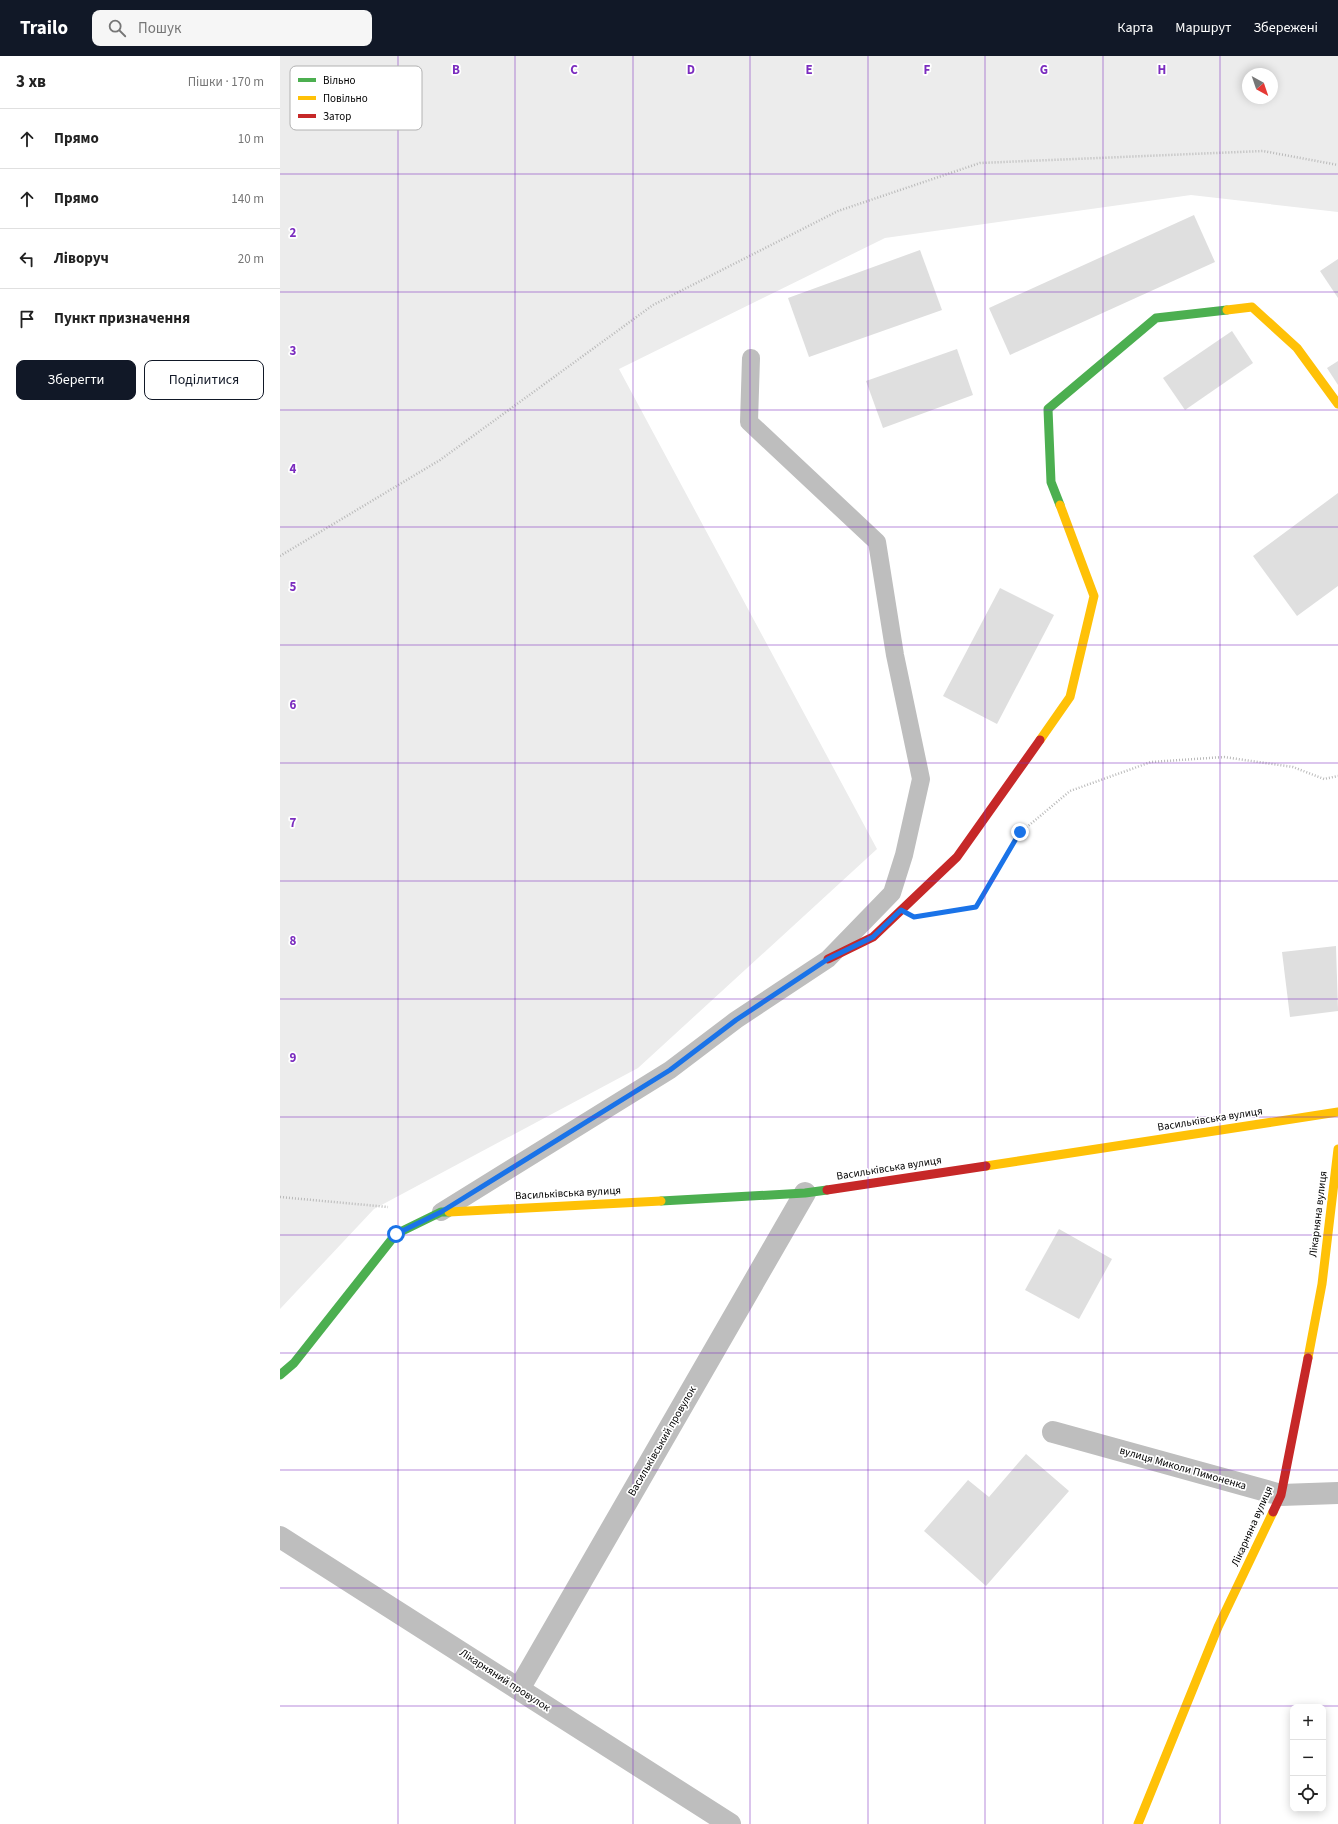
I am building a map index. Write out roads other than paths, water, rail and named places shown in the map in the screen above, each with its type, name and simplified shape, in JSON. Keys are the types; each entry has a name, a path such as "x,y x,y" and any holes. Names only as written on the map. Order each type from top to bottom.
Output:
{"street":[{"path":"828,959 873,937 957,857 1070,697 1094,596 1051,482 1048,409 1156,318 1252,307 1297,348 1338,404"},
{"name":"Васильківська вулиця","path":"441,1212 805,1193 1338,1112"},
{"name":"Лікарняна вулиця","path":"1144,1822 1218,1627 1281,1495 1322,1284 1338,1149"},
{"name":"Васильківський провулок","path":"520,1689 805,1193"},
{"path":"280,1375 294,1363 396,1234 441,1212"},
{"name":"вулиця Миколи Пимоненка","path":"1054,1432 1281,1495 1338,1493"},
{"name":"Лікарняний провулок","path":"280,1537 730,1824"}],"lane":[{"path":"441,1212 670,1070 736,1020 828,959 892,893 904,855 921,779 895,655 877,542 749,422 751,358"}]}
